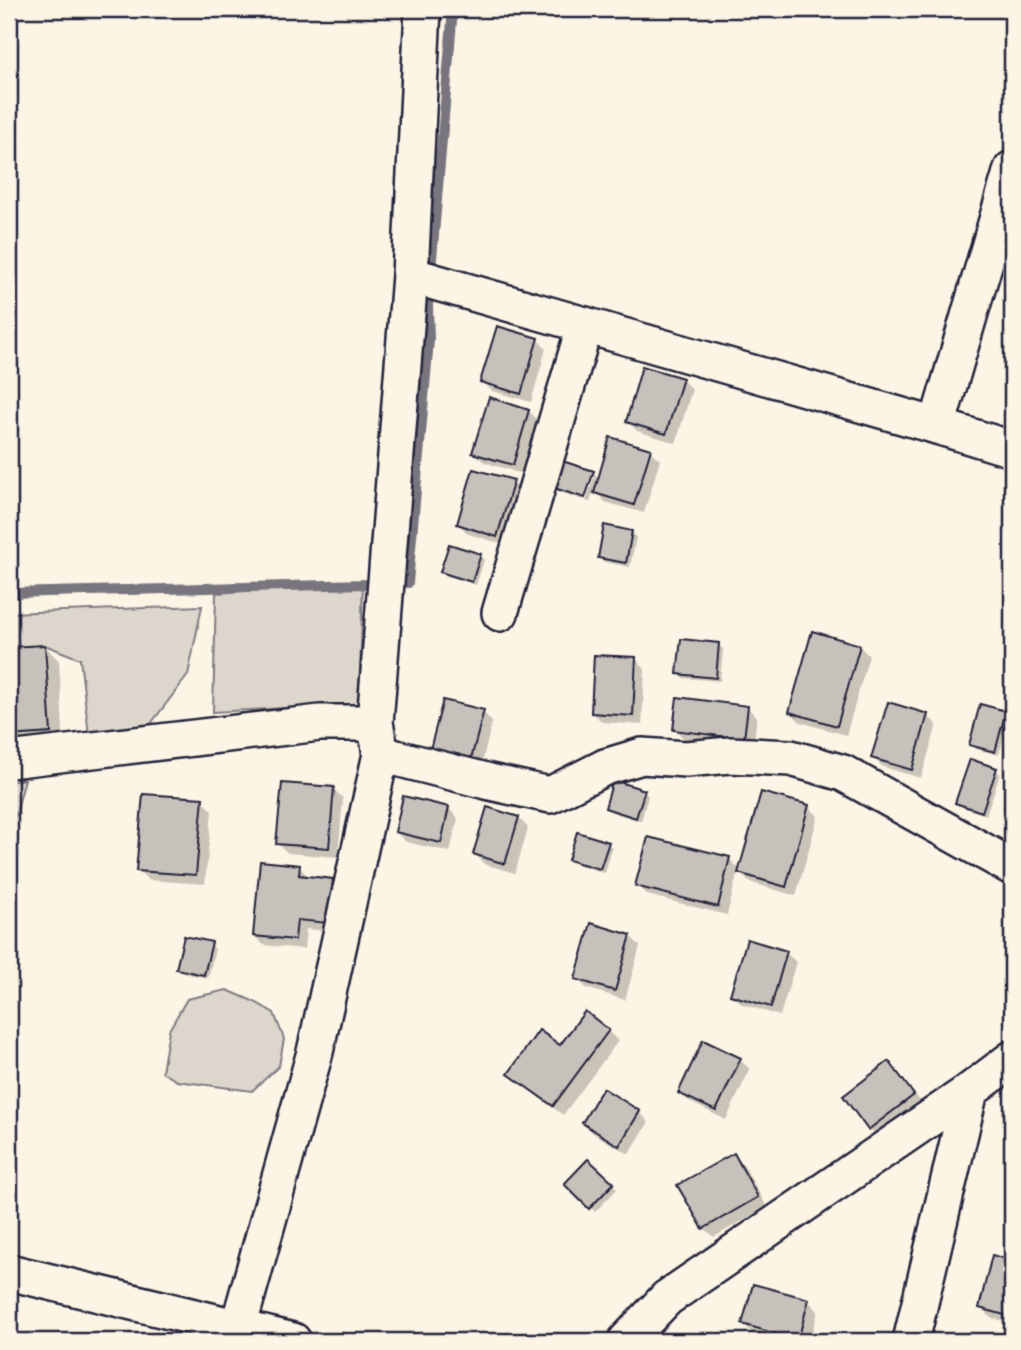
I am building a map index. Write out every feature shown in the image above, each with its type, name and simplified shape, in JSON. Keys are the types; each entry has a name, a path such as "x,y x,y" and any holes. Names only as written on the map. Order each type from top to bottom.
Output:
{"street":[{"path":"238,1328 315,1052 378,738 388,569 425,279 424,9"},
{"path":"937,426 1012,169"},
{"path":"425,279 1012,449"},
{"path":"500,613 585,325"},
{"path":"9,760 320,723 378,738 489,782 550,794 606,767 642,756 686,759 730,755 791,758 844,773 1012,867"},
{"path":"626,1341 667,1298 970,1091 1012,1059"},
{"path":"911,1341 970,1091"},
{"path":"9,1272 292,1341"}],"shaded area":[{"path":"363,583 359,704 213,712 216,593"},
{"path":"202,606 188,675 146,730 89,735 80,659 45,645 9,649 9,613"},
{"path":"25,779 9,840 9,782"},
{"path":"227,990 274,1013 284,1039 279,1066 252,1091 177,1081 162,1072 169,1030 187,999"}],"building":[{"path":"497,326 538,338 521,394 480,382"},
{"path":"642,366 683,378 666,434 626,422"},
{"path":"489,397 529,410 513,465 472,453"},
{"path":"610,437 651,449 634,505 594,493"},
{"path":"562,461 594,471 585,498 554,488"},
{"path":"473,469 514,480 497,537 457,524"},
{"path":"604,525 632,531 626,563 598,558"},
{"path":"449,544 481,554 472,582 440,572"},
{"path":"812,631 860,645 837,726 789,712"},
{"path":"681,639 719,643 716,678 677,674"},
{"path":"45,645 51,733 9,736 9,647"},
{"path":"594,655 636,657 633,716 591,713"},
{"path":"677,697 748,706 744,739 673,730"},
{"path":"443,700 484,710 469,767 428,757"},
{"path":"888,702 928,714 912,770 871,758"},
{"path":"980,704 1006,711 995,752 969,745"},
{"path":"970,759 997,768 982,812 955,803"},
{"path":"613,780 645,790 636,818 605,808"},
{"path":"282,783 334,787 329,848 276,844"},
{"path":"761,792 809,805 786,887 738,873"},
{"path":"143,794 203,798 196,875 136,871"},
{"path":"403,796 449,807 441,843 395,832"},
{"path":"487,807 519,817 505,864 473,854"},
{"path":"577,832 609,842 600,869 568,860"},
{"path":"648,837 730,857 718,907 635,886"},
{"path":"260,861 300,865 299,875 333,879 328,923 297,920 295,940 253,936"},
{"path":"591,923 631,935 615,991 575,979"},
{"path":"184,936 212,942 204,975 176,969"},
{"path":"747,939 787,951 771,1007 730,995"},
{"path":"585,1011 609,1030 553,1106 508,1074 539,1030 560,1045"},
{"path":"703,1040 741,1058 716,1111 678,1093"},
{"path":"889,1061 914,1095 868,1130 843,1096"},
{"path":"603,1088 640,1111 619,1146 582,1123"},
{"path":"734,1153 758,1197 703,1229 677,1185"},
{"path":"588,1159 614,1183 589,1209 564,1184"},
{"path":"992,1255 1012,1261 1012,1317 979,1308"},
{"path":"753,1284 809,1299 798,1340 742,1324"}],"waterway":[{"path":"9,593 408,583 453,9"}]}
